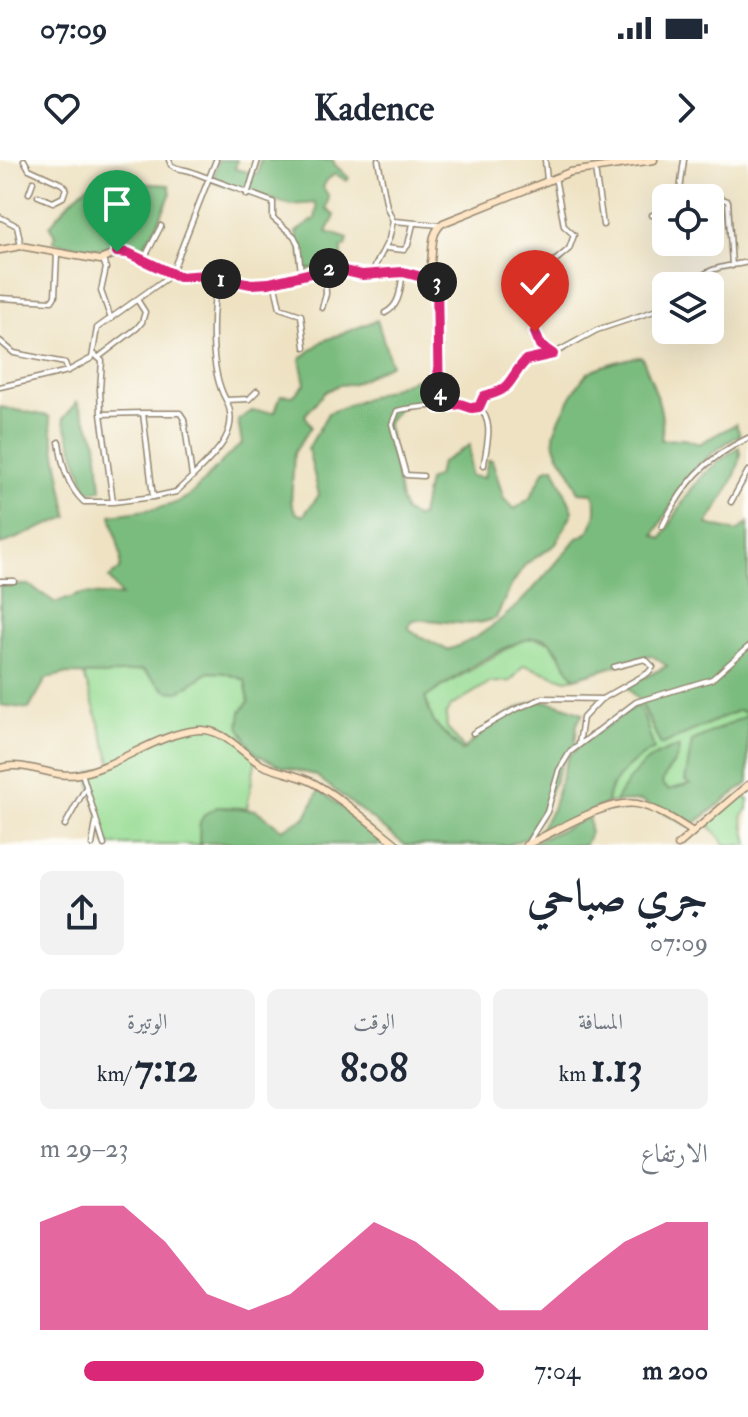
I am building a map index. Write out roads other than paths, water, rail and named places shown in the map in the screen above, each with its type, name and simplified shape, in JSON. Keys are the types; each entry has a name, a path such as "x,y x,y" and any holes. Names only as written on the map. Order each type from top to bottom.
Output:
{"street":[{"path":"24,160 29,169 62,184 66,191 63,197 53,202 38,196"},
{"path":"169,160 173,167 274,204 273,218 294,236 298,244 301,273"},
{"path":"113,502 101,414 102,361 97,355 97,328 171,275 216,160"},
{"path":"247,195 258,160"},
{"path":"371,274 385,248 393,221 387,207 378,160"},
{"path":"545,160 564,226 574,235 569,249 551,264 535,332 540,345 553,354"},
{"path":"393,221 439,225 551,178 654,160"},
{"path":"681,184 684,160"},
{"path":"595,169 603,225"},
{"path":"29,193 33,182"},
{"path":"724,199 728,201 732,266"},
{"path":"0,217 17,226 21,246"},
{"path":"385,248 404,250 413,224"},
{"path":"425,277 431,266 433,236 439,225"},
{"path":"143,261 161,226"},
{"path":"0,250 21,246 103,260 122,251 171,275 183,278 206,275 251,284 325,268 338,268 362,275 403,272 437,281"},
{"path":"0,298 47,303 54,300 57,252"},
{"path":"103,260 106,268 101,291 111,319"},
{"path":"704,272 748,262"},
{"path":"431,266 437,275 439,407"},
{"path":"322,308 326,294 325,268"},
{"path":"385,313 393,309 398,301 403,272"},
{"path":"59,442 67,479 84,502 113,502 176,492 218,451 228,436 232,418 214,363 218,278"},
{"path":"274,281 280,308 301,315 305,347"},
{"path":"0,387 68,371 87,362 142,322 145,312 138,301"},
{"path":"479,407 484,396 508,386 526,360 553,354 597,330 652,312"},
{"path":"0,341 14,353 65,363 68,371"},
{"path":"226,400 249,399 257,391"},
{"path":"423,476 406,475 392,419 401,408 460,404 479,407"},
{"path":"479,407 488,418 484,465"},
{"path":"143,413 153,497"},
{"path":"101,414 180,413 184,419 192,477"},
{"path":"662,527 688,481 710,461 748,438"},
{"path":"731,502 748,471"},
{"path":"0,581 14,581"},
{"path":"526,845 547,812 562,762 579,744 636,702 701,684 722,672 748,647"},
{"path":"742,653 748,659"},
{"path":"579,744 583,718 602,699 648,673 653,667 645,659 614,667"},
{"path":"473,733 543,698 602,699"},
{"path":"0,768 16,766 64,775 82,773 179,735 199,730 212,731 266,767 316,784 398,845"},
{"path":"82,773 104,845"},
{"path":"678,845 748,785"},
{"path":"65,825 86,788"},
{"path":"526,845 597,811 624,804 651,809 693,832"},
{"path":"92,845 97,815"}]}
